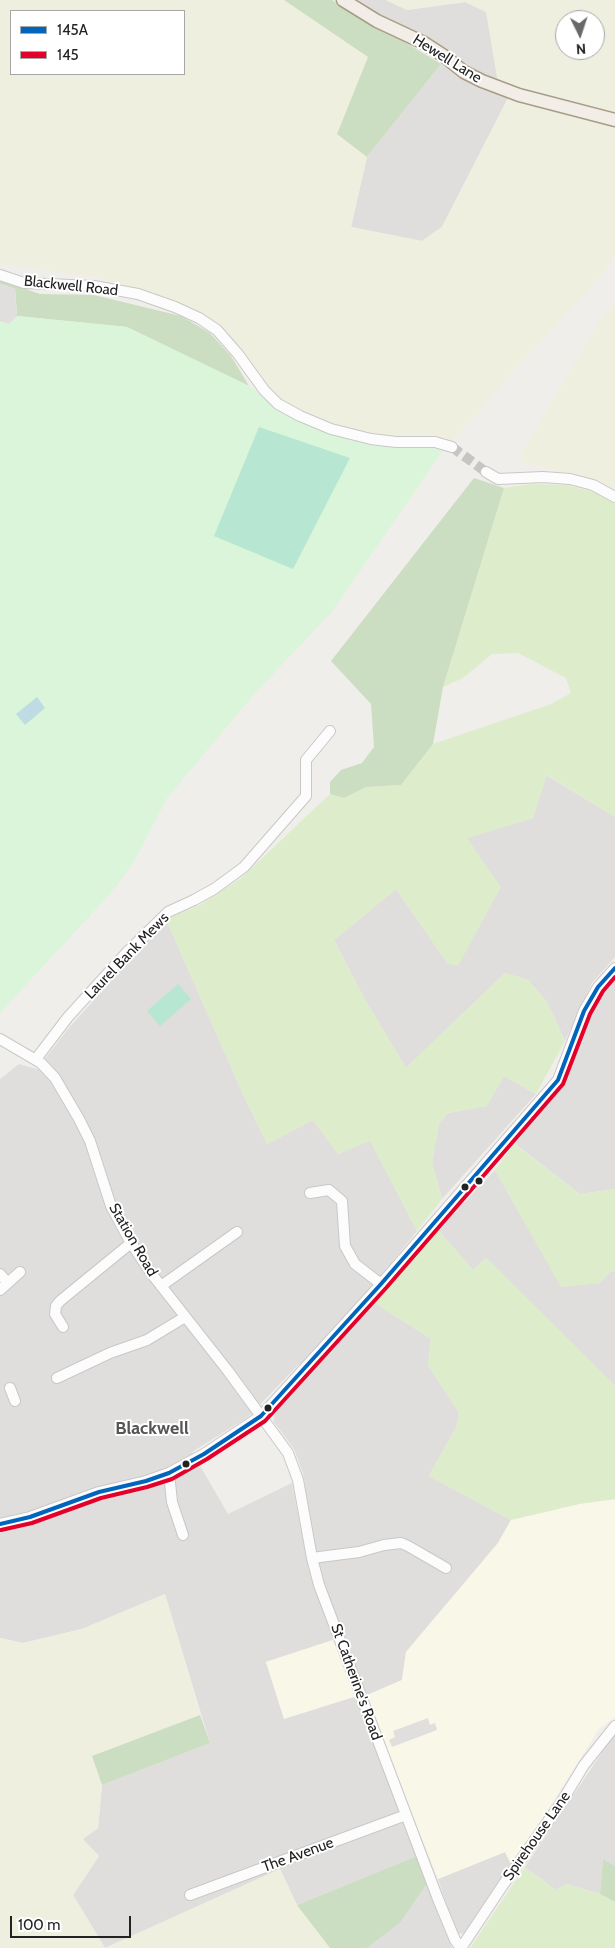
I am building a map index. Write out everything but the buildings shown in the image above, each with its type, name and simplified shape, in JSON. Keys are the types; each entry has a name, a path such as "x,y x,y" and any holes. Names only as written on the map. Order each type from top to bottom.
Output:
{"main road":[{"name":"Hewell Lane","path":"343,0 377,21 410,35 434,49 464,72 482,81 519,94 615,120"}],"street":[{"name":"Blackwell Road","path":"0,275 24,283 94,286 138,294 175,308 199,318 217,330 238,354 264,390 278,404 300,416 331,429 371,439 396,442 435,442 452,447"},
{"path":"486,472 498,478 543,477 570,479 593,485 615,497"},
{"name":"Laurel Bank Mews","path":"36,1059 68,1017 120,959 168,912 214,889 244,867 306,796 306,760 330,731"},
{"path":"0,1524 30,1517 100,1492 170,1473 204,1454 261,1416 382,1284 558,1080 584,1012 598,987 615,968"},
{"name":"Station Road","path":"0,1039 36,1059 55,1078 79,1118 90,1141 111,1206 131,1243 161,1286 261,1416"},
{"path":"310,1193 329,1190 342,1201 345,1246 355,1264 382,1284"},
{"path":"161,1286 236,1232"},
{"path":"63,1327 55,1314 56,1306 60,1301 131,1243"},
{"path":"0,1274 4,1286 20,1272"},
{"path":"57,1378 110,1353 147,1340 186,1317"},
{"path":"8,1389 15,1401"},
{"name":"St Catherine's Road","path":"261,1416 288,1453 294,1468 319,1585 438,1899 455,1940 461,1948"},
{"path":"170,1473 172,1502 182,1535"},
{"path":"312,1558 359,1552 384,1545 401,1543 446,1568"},
{"name":"Spirehouse Lane","path":"461,1948 561,1802 584,1765 615,1726"},
{"name":"The Avenue","path":"190,1895 406,1815"}],"shaded area":[{"path":"351,0 386,0 407,10 465,2 487,12 498,83 384,20"},
{"path":"441,64 482,89 508,98 442,227 422,241 351,227 367,157"},
{"path":"0,284 15,289 17,316 9,324 0,321"},
{"path":"546,775 615,817 615,957 592,983 565,1041 547,1002 528,980 505,973 406,1068 364,998 334,940 396,889 448,964 466,838 533,818"},
{"path":"166,919 242,1092 267,1144 313,1120 338,1154 370,1140 417,1231 364,1296 431,1339 428,1365 459,1413 457,1426 429,1476 511,1520 498,1543 406,1652 402,1680 365,1696 317,1564 303,1473 294,1449 274,1422 274,1414 310,1373 299,1364 248,1417 192,1452 228,1514 292,1483 309,1570 336,1639 266,1662 284,1718 357,1696 417,1856 297,1905 280,1869 105,1948 73,1895 99,1856 82,1839 98,1828 102,1785 210,1743 165,1594 82,1629 23,1643 0,1638 0,1079 19,1064 37,1069 68,1029"},
{"path":"615,974 615,1189 580,1194 515,1144 568,1076 590,1009 603,988"},
{"path":"504,1076 536,1094 442,1199 432,1163 439,1123 448,1113 486,1106"},
{"path":"495,1170 561,1286 600,1283 610,1272 615,1271 615,1386 486,1258 473,1270 438,1230"},
{"path":"615,1499 615,1717 599,1729 512,1866 505,1852 438,1879 365,1696 402,1680 406,1652 498,1543 511,1520 579,1504"},
{"path":"336,1639 357,1696 284,1719 266,1662"},
{"path":"428,1718 430,1725 435,1723 437,1730 392,1747 389,1740 395,1737 393,1731"},
{"path":"615,1733 615,1866 603,1859 600,1894 566,1884 556,1890 525,1867"},
{"path":"505,1852 512,1866 465,1934 456,1933 438,1879"},
{"path":"427,1884 452,1948 367,1948 400,1923"}],"green space":[{"path":"0,0 284,0 368,57 337,134 367,157 351,227 422,241 442,227 508,98 594,120 615,129 615,257 592,286 508,377 454,440 433,436 411,438 363,434 328,425 297,410 264,388 226,333 136,289 98,278 0,264"},
{"path":"284,0 332,0 346,10 390,33 441,64 367,157 337,134 368,57"},
{"path":"386,0 615,0 615,114 552,94 498,83 486,12 465,2 407,10"},
{"path":"0,280 40,294 94,295 181,316 210,333 231,356 249,386 127,327 17,316 15,289 0,284"},
{"path":"0,284 15,289 17,316 127,327 249,386 286,412 325,431 375,446 444,449 331,613 256,692 167,798 132,865 109,895 0,1013"},
{"path":"615,301 615,490 600,481 521,462 521,454 600,320"},
{"path":"259,427 350,458 293,569 214,536"},
{"path":"474,478 504,488 443,687 433,744 401,785 366,787 344,798 330,794 330,782 341,770 362,763 374,747 371,704 331,661"},
{"path":"531,484 566,485 595,492 615,504 615,817 547,775 533,818 467,838 501,887 458,966 448,964 396,889 334,940 364,998 406,1068 505,973 528,980 547,1002 565,1041 536,1094 504,1076 487,1106 448,1113 439,1123 432,1163 442,1199 417,1231 370,1141 338,1154 313,1120 267,1144 242,1092 166,919 200,905 240,879 330,794 344,798 366,787 401,785 433,744 551,704 571,693 566,678 518,653 492,654 463,678 443,687 504,488"},
{"path":"178,984 191,999 160,1026 147,1011"},
{"path":"514,1144 580,1194 615,1189 615,1271 610,1272 600,1283 561,1287 495,1170"},
{"path":"438,1230 473,1270 486,1258 615,1386 615,1499 579,1504 511,1520 429,1476 457,1426 459,1413 428,1365 431,1339 373,1302"},
{"path":"165,1594 200,1715 92,1756 102,1785 98,1828 83,1839 99,1856 73,1895 105,1948 0,1948 0,1638 23,1643 82,1629"},
{"path":"200,1715 210,1743 102,1785 92,1756"},
{"path":"417,1856 427,1884 400,1923 367,1948 330,1948 297,1905"},
{"path":"603,1859 615,1866 615,1902 600,1894"},
{"path":"525,1867 556,1890 566,1884 600,1894 615,1902 615,1948 470,1948"},
{"path":"280,1869 297,1905 330,1948 105,1948"}],"water":[{"path":"37,697 45,708 25,725 16,714"}],"tunnel":[{"path":"452,447 486,472"}],"transit line":[{"name":"145A","path":"0,1524 30,1517 99,1492 146,1481 169,1473 204,1454 261,1416 381,1284 558,1080 584,1011 598,987 615,968"},
{"name":"145","path":"1,1530 32,1523 101,1498 172,1479 207,1459 265,1421 386,1288 563,1084 590,1014 603,991 615,977"}],"district":[{"name":"Blackwell","path":"152,1429"}]}
